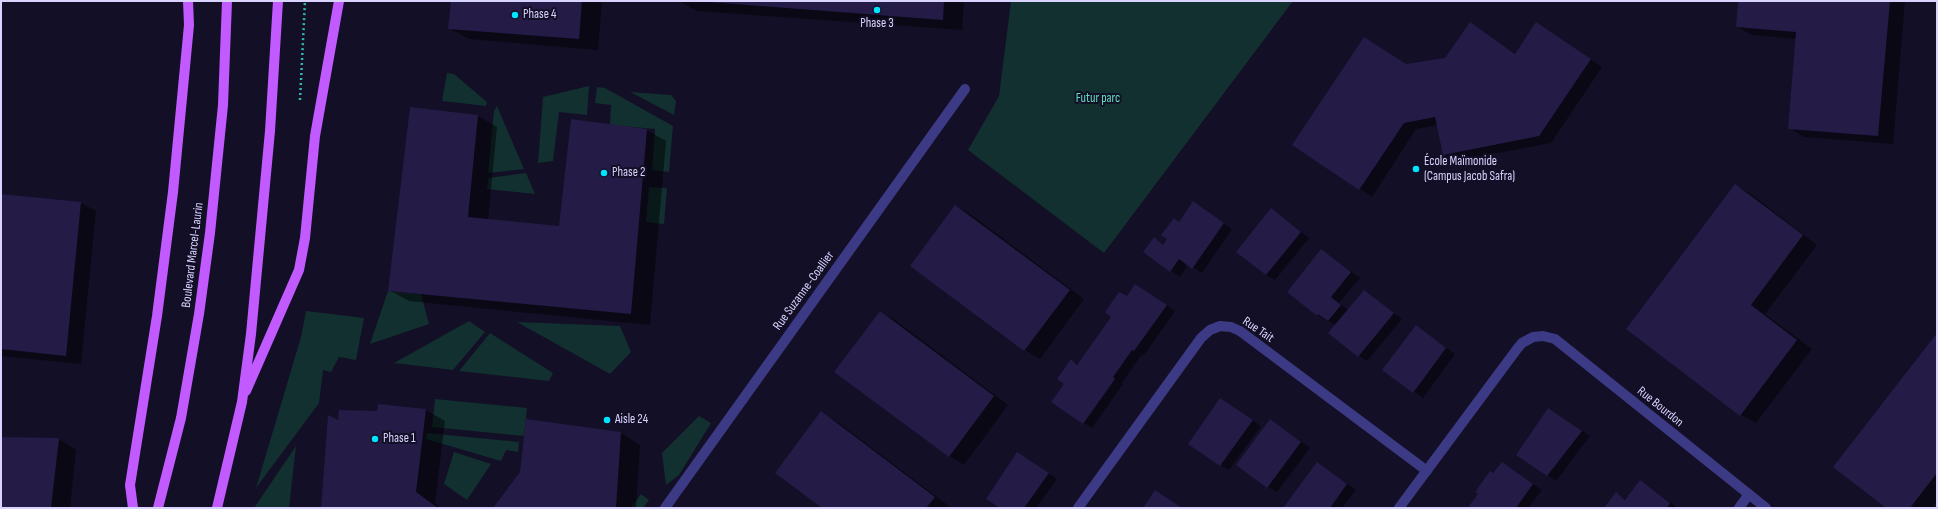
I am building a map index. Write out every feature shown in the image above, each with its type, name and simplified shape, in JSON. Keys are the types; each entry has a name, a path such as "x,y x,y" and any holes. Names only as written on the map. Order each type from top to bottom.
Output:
{"main road":[{"path":"133,508 130,485 157,316 173,192 189,25 188,1"},
{"name":"Boulevard Marcel-Laurin","path":"158,508 181,418 199,314 210,234 223,105 227,1"},
{"path":"217,508 242,402 258,267 274,82 278,1"},
{"path":"242,402 299,270 305,238 315,136 339,1"}],"street":[{"name":"Rue Suzanne-Coallier","path":"665,508 965,89"},
{"name":"Rue Tait","path":"1078,508 1201,338 1210,330 1220,326 1231,327 1240,331 1427,471"},
{"name":"Rue Bourdon","path":"1427,471 1522,343 1533,337 1543,336 1555,340 1766,508"},
{"path":"1399,508 1427,471"},
{"path":"1738,508 1749,494"}],"green space":[{"name":"Futur parc","path":"1011,1 1293,1 1104,253 968,150 999,96"},
{"path":"447,73 454,74 487,102 486,106 442,101"},
{"path":"589,86 587,115 559,112 553,161 538,163 543,97"},
{"path":"597,87 605,88 673,126 669,172 652,170 655,129 610,125 611,105 595,103"},
{"path":"630,92 671,95 676,101 674,115"},
{"path":"497,106 524,169 488,173 494,111"},
{"path":"526,173 535,194 487,189 488,178"},
{"path":"649,187 667,188 664,224 646,222"},
{"path":"388,291 421,294 429,324 370,344"},
{"path":"306,311 364,318 356,360 339,357 331,372 323,370 319,403 256,488 301,337"},
{"path":"469,321 485,332 453,370 394,363"},
{"path":"517,322 620,326 631,352 610,374"},
{"path":"490,333 553,373 549,381 459,371"},
{"path":"435,399 527,408 524,436 432,427"},
{"path":"699,416 711,423 679,475 666,485 662,453"},
{"path":"427,433 519,442 518,452 506,450 501,461 426,439"},
{"path":"296,446 289,508 254,508"},
{"path":"454,452 491,464 467,500 444,484"},
{"path":"641,494 649,500 643,508 631,508"}],"building":[{"name":"Phase 4","path":"451,1 582,1 579,39 448,29"},
{"name":"Phase 3","path":"696,1 944,1 943,20"},
{"path":"1738,1 1890,1 1878,136 1788,129 1796,32 1736,27"},
{"path":"1470,22 1515,54 1536,22 1591,59 1539,136 1443,155 1435,117 1404,123 1359,190 1292,145 1364,37 1406,64 1445,58"},
{"name":"Phase 2","path":"410,107 478,115 468,217 559,226 571,119 647,129 631,314 388,291"},
{"path":"1735,184 1803,235 1751,305 1797,340 1740,416 1626,329"},
{"path":"1,194 81,202 66,356 1,349"},
{"path":"1193,201 1224,223 1192,269 1179,259 1170,272 1143,252 1154,237 1163,245 1167,239 1161,235 1174,218 1179,222"},
{"path":"955,205 1070,290 1024,351 910,266"},
{"path":"1271,208 1301,232 1266,275 1236,252"},
{"path":"1321,249 1351,272 1331,297 1341,305 1328,321 1318,314 1317,316 1287,292"},
{"path":"1135,284 1167,305 1134,351 1132,350 1113,377 1115,379 1083,424 1051,402 1064,384 1057,379 1071,359 1077,365 1111,317 1105,312 1119,292 1127,296"},
{"path":"1364,290 1394,313 1358,357 1328,333"},
{"path":"880,311 994,396 949,457 834,372"},
{"path":"1416,325 1446,348 1413,393 1382,370"},
{"path":"1937,333 1937,473 1910,508 1886,508 1833,467"},
{"path":"1220,398 1253,420 1220,466 1188,444"},
{"name":"Phase 1","path":"378,404 426,409 416,492 438,508 321,508 328,415 338,420 339,410 377,411"},
{"path":"1548,408 1582,431 1547,476 1516,455"},
{"path":"821,411 935,497 926,508 822,508 775,473"},
{"path":"526,419 621,432 616,508 493,508 520,472"},
{"path":"1270,419 1301,442 1267,488 1236,465"},
{"path":"1,437 59,438 51,508 1,508"},
{"path":"1017,452 1049,473 1024,508 1000,508 986,499"},
{"path":"1317,462 1347,484 1330,508 1283,508"},
{"path":"1502,462 1533,484 1516,508 1472,508 1469,506 1478,494 1475,492 1490,471 1493,473"},
{"path":"1640,480 1670,503 1667,508 1604,508 1616,492 1625,500"},
{"path":"1155,490 1182,508 1143,508"}],"place":[{"name":"Phase 3","path":"877,10"},
{"name":"Phase 4","path":"515,15"},
{"name":"École Maïmonide (Campus Jacob Safra)","path":"1416,169"},
{"name":"Phase 2","path":"604,173"},
{"name":"Aisle 24","path":"607,420"},
{"name":"Phase 1","path":"375,439"}]}
